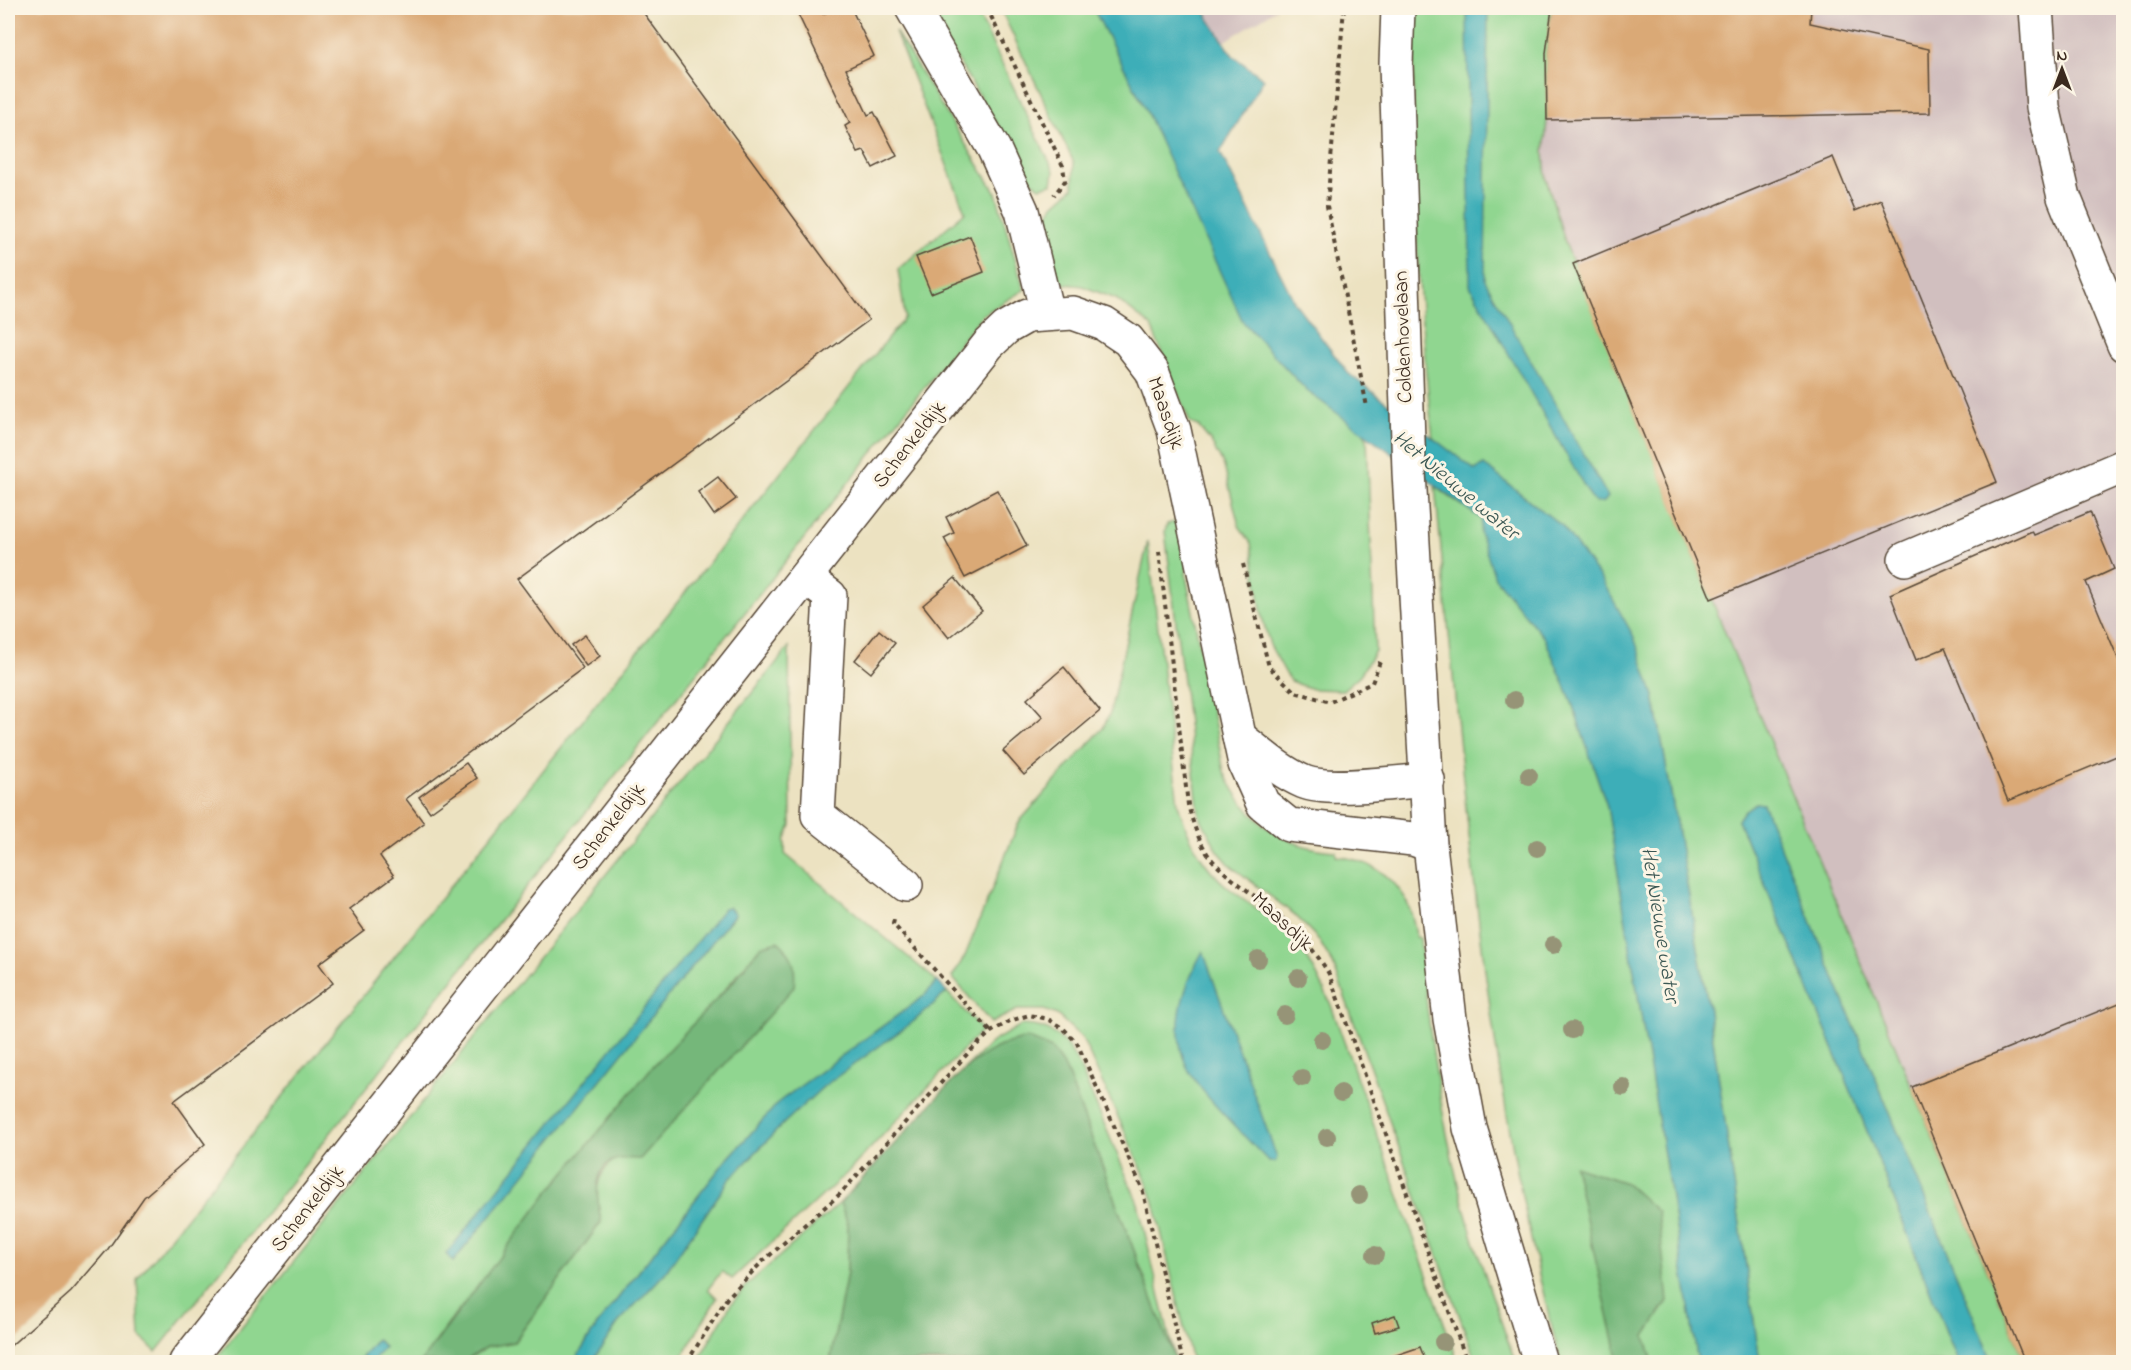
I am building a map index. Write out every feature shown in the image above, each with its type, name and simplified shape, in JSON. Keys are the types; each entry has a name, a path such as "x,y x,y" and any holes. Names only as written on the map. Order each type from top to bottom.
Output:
{"street":[{"path":"912,8 994,149 1022,211 1047,312"},
{"name":"Coldenhovelaan","path":"1398,8 1396,64 1409,472 1430,845"},
{"path":"2036,8 2043,107 2064,197 2124,345"},
{"name":"Schenkeldijk","path":"186,1362 988,345 1006,328 1027,316 1047,312"},
{"name":"Maasdijk","path":"1047,312 1073,312 1104,324 1128,340 1152,371 1174,430 1245,765 1263,804 1289,825 1413,838 1430,845"},
{"path":"1905,560 2124,466"},
{"path":"806,578 830,596 818,815 906,885"},
{"path":"1239,737 1279,768 1305,783 1354,786 1428,780"},
{"path":"1430,845 1450,1019 1470,1128 1540,1362"}],"path":[{"path":"987,8 1063,166 1065,182 1055,195 1022,211"},
{"name":"Coldenhovelaan","path":"1344,8 1327,206 1365,384"},
{"name":"Maasdijk","path":"1158,540 1188,805 1196,832 1209,856 1226,874 1298,931 1316,952 1329,974 1467,1362"},
{"path":"1241,555 1269,667 1295,692 1330,702 1372,683 1382,653"},
{"path":"906,885 892,924 991,1032"},
{"path":"687,1362 727,1298 762,1262 840,1194 969,1052 991,1032 1010,1021 1029,1015 1048,1019 1064,1029 1077,1043 1142,1188 1183,1362"}],"shaded area":[{"path":"1124,8 1278,8 1163,80"},
{"path":"1493,8 2123,8 2123,1362 1983,1362 1485,290"}],"green space":[{"path":"925,8 975,8 1054,171 1052,184 1040,187 1032,181"},
{"path":"1000,8 1093,8 1141,100 1367,438 1375,651 1360,675 1343,690 1312,689 1290,681 1270,645 1262,617 1251,543 1239,526 1224,466 1211,442 1198,426 1190,423 1151,326 1116,299 1082,286 1058,283 1046,268 1038,230 1054,205 1073,188 1074,163"},
{"path":"1415,8 1552,8 1546,53 1547,120 1544,153 1546,178 1566,245 2025,1362 1992,1362 1763,805 1756,803 1744,811 1738,820 1856,1103 1958,1362 1760,1362 1708,1005 1654,696 1475,470 1433,440 1416,224 1413,116"},
{"path":"895,31 996,193 1024,290 982,315 156,1352 140,1336 137,1279 905,317 898,269 965,212"},
{"path":"1435,487 1482,519 1495,578 1545,639 1570,697 1607,806 1698,1362 1561,1362 1534,1255 1512,1146 1495,1037 1467,817"},
{"path":"1178,521 1188,557 1186,576 1224,772 1233,789 1255,817 1268,828 1299,844 1336,851 1336,856 1368,864 1392,881 1408,905 1416,937 1420,938 1436,1073 1448,1140 1475,1246 1515,1362 1476,1362 1333,964 1318,939 1295,915 1231,866 1218,851 1199,815 1165,531 1167,524"},
{"path":"1148,541 1178,804 1186,829 1197,851 1211,871 1230,889 1285,931 1300,947 1317,975 1331,1005 1458,1362 1192,1362 1154,1202 1143,1172 1082,1038 1057,1015 1044,1010 1017,1010 991,1023 952,977 965,956 1019,822 1103,728 1110,713"},
{"path":"789,647 791,825 785,841 785,854 937,981 924,996 780,1101 724,1163 597,1325 574,1362 463,1362 487,1347 514,1342 601,1222 597,1195 602,1173 615,1159 761,946 454,1316 421,1362 372,1362 384,1347 377,1339 358,1362 213,1362","holes":["729,907 735,914 452,1261"]},
{"path":"778,941 791,956 795,973 794,987 640,1159 624,1158 607,1164 602,1171 598,1187 601,1222 514,1342 487,1347 463,1362 421,1362 546,1195 653,1066 732,983 761,946"},
{"path":"947,992 982,1030 847,1173 732,1279 722,1271 708,1289 717,1298 679,1362 592,1362 618,1323 665,1273 729,1180 785,1122 824,1086 914,1021"},
{"path":"1021,1025 1041,1028 1056,1035 1069,1048 1079,1065 1138,1203 1174,1357 1066,1070 1054,1054 1030,1040 1017,1041 991,1051 963,1070 992,1042"},
{"path":"1029,1039 1052,1049 1066,1070 1176,1362 830,1362 847,1273 848,1224 840,1203 962,1072 993,1049 1011,1042"},
{"path":"1574,1166 1626,1183 1658,1212 1668,1301 1645,1336 1653,1362 1619,1362"},
{"path":"840,1203 848,1224 847,1273 830,1362 697,1362 731,1304 749,1283"}],"water":[{"name":"Het Nieuwe water","path":"1093,8 1202,8 1233,56 1264,79 1220,152 1295,303 1348,373 1475,470 1484,465 1562,526 1603,582 1634,637 1654,696 1708,1005 1760,1362 1698,1362 1607,806 1570,697 1545,639 1495,578 1480,533 1481,519 1307,391 1243,322 1141,100"},
{"path":"1467,8 1488,8 1485,280 1608,497 1604,502 1596,503 1591,498 1470,286"},
{"path":"1756,803 1763,804 1992,1362 1958,1362 1856,1103 1738,820 1744,811"},
{"path":"729,907 735,914 453,1262 446,1254 724,908"},
{"path":"1203,951 1277,1158 1275,1162 1269,1162 1213,1102 1187,1067 1179,1038 1181,1008 1190,978"},
{"path":"937,981 947,992 914,1021 824,1086 785,1122 729,1180 665,1273 618,1323 592,1362 574,1362 597,1325 724,1163 780,1101 924,996"},
{"path":"377,1339 384,1347 372,1362 358,1362"}],"building":[{"path":"8,8 640,8 869,320 517,579 583,668 406,799 424,823 380,856 394,876 349,909 364,930 319,964 333,983 174,1101 205,1144 144,1197 108,1249 71,1292 8,1348"},
{"path":"795,8 820,8 823,14 836,8 851,8 874,56 846,69 868,115 874,112 897,156 873,168 864,151 858,153 845,126 850,123"},
{"path":"1552,8 1811,8 1810,23 1929,49 1930,113 1547,120 1546,53"},
{"path":"1833,157 1855,211 1881,200 1997,482 1711,599 1573,264"},
{"path":"970,236 984,272 931,293 916,257"},
{"path":"718,477 736,499 714,515 698,492"},
{"path":"997,490 1027,546 965,578 944,538 954,533 946,517"},
{"path":"2090,512 2114,569 2086,582 2124,673 2124,753 2008,801 1945,648 1916,660 1890,594 2032,531 2034,535"},
{"path":"955,578 982,611 949,638 923,605"},
{"path":"879,630 895,643 871,673 855,660"},
{"path":"585,635 600,656 586,666 571,645"},
{"path":"1064,667 1100,711 1024,775 1003,751 1043,717 1027,699"},
{"path":"466,763 477,778 430,812 419,797"},
{"path":"2124,1001 2124,1362 2025,1362 1912,1087"},
{"path":"1395,1315 1399,1326 1375,1333 1372,1323"},
{"path":"1420,1347 1426,1362 1376,1362"}]}
